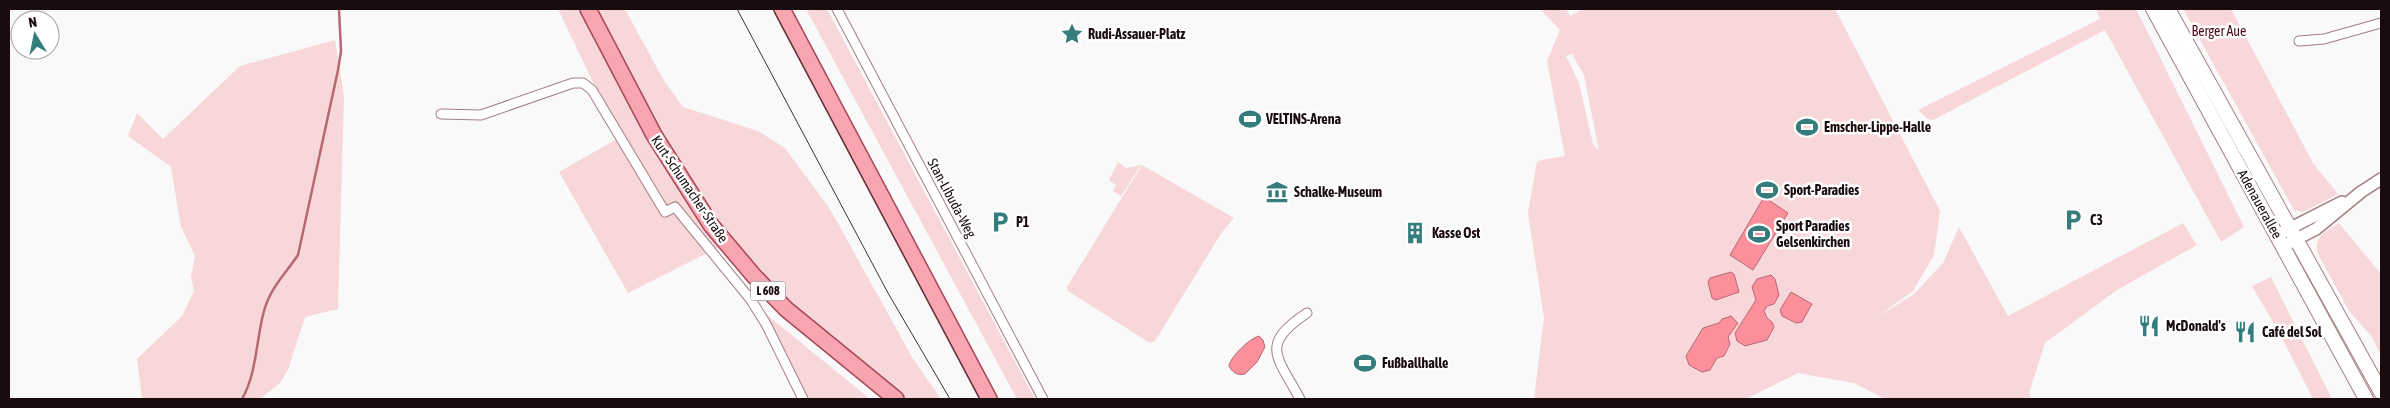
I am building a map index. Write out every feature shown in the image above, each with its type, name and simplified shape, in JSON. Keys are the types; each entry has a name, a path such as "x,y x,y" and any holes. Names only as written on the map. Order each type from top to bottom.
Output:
{"main road":[{"name":"Kurt-Schumacher-Straße","path":"588,9 654,136 711,225 754,276 786,309 896,399"},
{"path":"782,9 989,399"},
{"name":"Adenauerallee","path":"2153,9 2366,399"},
{"name":"Adenauerallee","path":"2168,9 2381,392"}],"street":[{"name":"Stan-Libuda-Weg","path":"837,9 1043,399"},
{"path":"2299,42 2324,39 2381,24"},
{"path":"441,114 482,115 572,84 582,83 592,90 665,212 675,207 750,300 766,324 803,399"},
{"path":"2280,240 2381,180"},
{"path":"1300,399 1278,357 1276,349 1281,333 1307,313"}],"green space":[{"path":"558,9 625,9 663,79 683,107 758,131 785,148 830,209 912,357 941,399 906,399 864,366 764,278 733,240 628,293 559,172 622,136 593,82"},
{"path":"806,9 827,9 1035,399 1017,399"},
{"name":"Sport-Paradies","path":"1540,9 1566,9 1570,16 1583,9 1835,9 1940,211 1934,255 1913,291 1877,317 1913,295 1943,263 1959,227 2008,316 2183,223 2197,245 2117,290 2045,343 2030,390 2030,399 1885,399 1854,383 1798,373 1746,399 1534,399 1544,318 1528,213 1537,161 1565,156 1547,61 1560,30","holes":["1572,54 1584,75 1599,151 1593,144 1579,83 1566,56"]},
{"path":"2096,9 2136,9 2244,227 2221,242 2105,30 1933,120 1928,119 1918,110 2100,19"},
{"name":"Berger Aue","path":"2183,9 2231,9 2313,163 2338,194 2303,212 2294,210"},
{"path":"335,40 344,97 338,309 305,317 288,370 280,383 260,399 142,399 137,359 182,316 194,291 191,277 195,256 181,227 171,167 128,136 137,113 163,139 240,66"},
{"path":"1118,162 1126,168 1141,165 1121,196 1113,191 1116,185 1109,180"},
{"path":"1142,165 1234,218 1222,232 1155,341 1150,343 1068,291 1067,287"},
{"path":"2339,223 2381,274 2381,355 2371,336 2349,311 2318,254 2317,243 2319,239 2325,232"},
{"path":"2271,277 2332,399 2313,399 2280,334 2252,286"},
{"path":"766,314 870,399 806,399"}],"shaded area":[{"name":"Sport Paradies Gelsenkirchen","path":"1764,197 1788,213 1753,270 1730,255"},
{"path":"1731,272 1734,274 1739,292 1716,300 1712,298 1708,282 1710,278"},
{"path":"1771,275 1775,279 1779,295 1774,304 1767,306 1764,311 1774,327 1767,340 1745,346 1737,341 1735,333 1756,300 1752,287 1757,279"},
{"path":"1791,292 1812,304 1802,322 1796,323 1782,316 1780,310"},
{"path":"1731,316 1738,323 1728,337 1730,344 1724,356 1717,358 1710,370 1702,372 1689,365 1686,356 1703,328 1719,323 1722,319"},
{"path":"1259,336 1263,340 1265,347 1257,362 1245,374 1235,373 1229,366 1230,362 1246,344"}],"waterway":[{"path":"242,399 251,378 261,322 270,295 298,255 338,70 341,51 339,9"}],"tram line":[{"path":"737,9 888,293 950,399"},
{"path":"773,9 980,399"}],"place":[{"name":"Rudi-Assauer-Platz","path":"1072,34"},
{"name":"VELTINS-Arena","path":"1250,119"},
{"name":"Emscher-Lippe-Halle","path":"1807,127"},
{"name":"Sport-Paradies","path":"1767,190"},
{"name":"Schalke-Museum","path":"1277,192"},
{"name":"C3","path":"2073,220"},
{"name":"P1","path":"1000,222"},
{"name":"Kasse Ost","path":"1415,233"},
{"name":"Sport Paradies Gelsenkirchen","path":"1759,234"},
{"name":"McDonald's","path":"2149,326"},
{"name":"Café del Sol","path":"2245,332"},
{"name":"Fußballhalle","path":"1365,363"}]}
